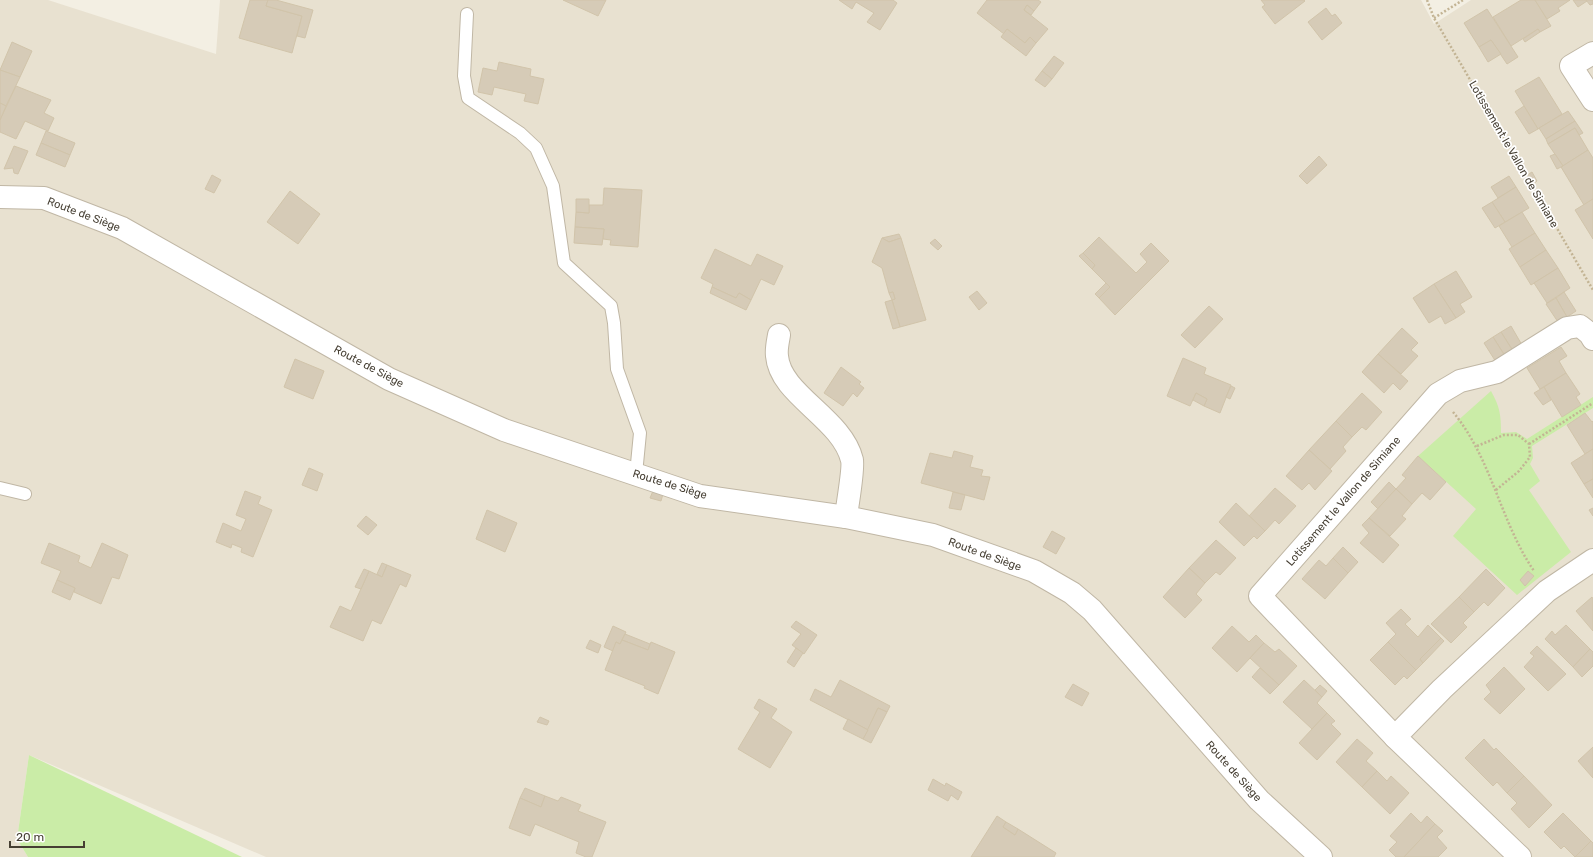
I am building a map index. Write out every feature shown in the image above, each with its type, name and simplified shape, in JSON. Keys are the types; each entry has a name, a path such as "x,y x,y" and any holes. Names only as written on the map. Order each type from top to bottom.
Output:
{"street":[{"path":"1593,53 1571,66 1593,100"},
{"name":"Route de Siège","path":"0,197 44,198 122,228 389,379 504,430 700,496 846,517 933,535 1034,571 1072,593 1092,610 1260,800 1321,857"},
{"name":"Lotissement le Vallon de Simiane","path":"1520,857 1396,737 1260,596 1438,394 1460,381 1497,372 1567,328 1580,326 1590,334 1593,339"},
{"path":"779,335 777,355 779,367 787,382 833,427 846,444 852,461 846,517"},
{"path":"1396,737 1442,689 1547,591 1593,560"}],"lane":[{"path":"467,14 464,76 468,98 520,133 536,148 553,186 564,263 611,306 614,323 616,369 640,433 636,474"},
{"path":"0,488 25,494"}],"path":[{"name":"Lotissement le Vallon de Simiane","path":"1427,0 1434,18 1593,290"},
{"path":"1434,18 1463,0"},
{"path":"1438,394 1461,422 1476,446 1496,490 1513,536 1527,561 1547,591"},
{"path":"1529,444 1593,403"},
{"path":"1476,446 1504,434 1518,435 1529,444 1530,457 1519,471 1496,490"}],"shaded area":[{"path":"0,0 48,0 216,54 220,0 1421,0 1434,24 1471,0 1593,0 1593,857 266,857 29,755 17,839 28,857 0,857"}],"green space":[{"path":"1491,391 1499,411 1501,433 1516,432 1527,439 1593,397 1593,408 1532,446 1533,458 1530,464 1540,481 1529,490 1571,552 1517,595 1453,536 1476,509 1418,456"},
{"path":"29,755 242,857 28,857 17,839"}],"building":[{"path":"250,0 268,0 266,6 302,16 292,53 239,38"},
{"path":"268,0 276,0 313,10 305,38 297,36 302,16 266,6"},
{"path":"563,0 606,0 598,16"},
{"path":"839,0 893,0 897,3 880,30 867,22 874,13 856,2 852,9"},
{"path":"987,0 1038,0 1041,2 1034,11 1027,5 1024,10 1048,29 1036,43 1030,37 1025,43 1007,29 1004,34 977,13"},
{"path":"1261,0 1305,1 1275,24 1262,7 1265,5"},
{"path":"1521,0 1535,0 1551,26 1540,32 1538,29 1511,46 1493,17"},
{"path":"1535,0 1570,0 1558,8 1560,11 1547,19"},
{"path":"1573,0 1586,0 1587,1 1578,7"},
{"path":"1586,0 1593,0 1593,4 1590,5"},
{"path":"1027,5 1034,11 1031,15 1024,10"},
{"path":"1326,8 1332,16 1335,14 1342,23 1322,40 1308,22"},
{"path":"1487,9 1518,57 1507,64 1491,40 1479,47 1464,23"},
{"path":"1007,29 1025,43 1030,37 1036,43 1026,56 1001,37"},
{"path":"1538,29 1540,32 1525,42 1523,39"},
{"path":"1491,40 1501,54 1488,62 1479,47"},
{"path":"12,42 32,51 20,77 0,70"},
{"path":"1054,56 1064,63 1052,79 1042,71"},
{"path":"499,62 531,69 530,76 544,79 538,104 524,101 526,94 494,87 492,95 478,92 483,68 497,71"},
{"path":"0,70 20,77 6,106 0,103"},
{"path":"1042,71 1052,79 1045,87 1035,80"},
{"path":"1539,77 1562,114 1538,129 1515,91"},
{"path":"16,86 51,100 44,113 54,118 48,131 25,121 16,139 0,132 0,120"},
{"path":"0,103 6,106 0,120"},
{"path":"1524,106 1538,129 1529,134 1515,112"},
{"path":"1568,111 1575,121 1546,139 1539,128"},
{"path":"1575,121 1583,133 1579,135 1575,128 1548,144 1546,139"},
{"path":"1575,128 1588,150 1563,166 1548,144"},
{"path":"46,131 75,143 70,155 41,143"},
{"path":"41,143 70,155 65,167 36,155"},
{"path":"14,146 28,151 18,174 14,173 13,168 4,169"},
{"path":"1588,150 1593,158 1593,199 1584,205 1561,167"},
{"path":"1555,154 1563,166 1557,169 1550,156"},
{"path":"1319,156 1327,165 1307,184 1299,176"},
{"path":"1532,172 1537,181 1533,184 1527,175"},
{"path":"212,175 221,180 214,193 205,189"},
{"path":"1509,176 1516,187 1498,198 1491,187"},
{"path":"1516,187 1529,208 1505,222 1492,202"},
{"path":"604,188 642,190 638,247 610,245 611,240 603,239 604,229 575,227 576,212 589,213 589,205 603,205"},
{"path":"290,191 320,214 298,244 267,222"},
{"path":"576,199 589,199 589,213 576,212"},
{"path":"1593,199 1593,239 1575,210"},
{"path":"1492,202 1505,222 1495,228 1482,208"},
{"path":"1522,212 1535,233 1512,247 1499,226"},
{"path":"575,227 604,229 602,245 574,243"},
{"path":"1535,233 1546,250 1520,267 1509,249"},
{"path":"899,234 901,238 889,242 882,238"},
{"path":"1099,237 1136,273 1147,262 1140,254 1151,243 1169,261 1115,315 1099,298 1110,287 1092,269 1095,265 1083,253"},
{"path":"882,238 889,242 901,238 926,320 900,327 892,300 895,299 893,292 889,293 882,268 872,262"},
{"path":"935,239 942,246 938,250 930,243"},
{"path":"715,249 751,266 757,254 783,266 774,285 761,279 751,300 739,293 736,298 712,287 713,284 701,278"},
{"path":"1546,250 1558,268 1531,285 1520,267"},
{"path":"1083,253 1095,265 1092,269 1079,256"},
{"path":"1558,268 1570,288 1547,303 1534,283"},
{"path":"1456,271 1472,297 1460,304 1465,312 1456,318 1434,284"},
{"path":"1106,283 1110,287 1099,298 1095,294"},
{"path":"1434,284 1456,318 1445,324 1441,316 1429,323 1413,298"},
{"path":"712,287 736,298 739,293 751,300 746,310 710,293"},
{"path":"977,291 987,303 979,310 969,297"},
{"path":"893,292 895,299 892,300 889,293"},
{"path":"1564,292 1576,311 1567,317 1556,298"},
{"path":"1556,298 1567,317 1558,322 1546,304"},
{"path":"892,300 900,327 893,329 885,302"},
{"path":"1209,306 1223,319 1195,348 1181,335"},
{"path":"1511,326 1522,345 1513,351 1501,332"},
{"path":"1402,328 1418,343 1411,350 1418,356 1401,374 1378,354"},
{"path":"1501,332 1513,351 1505,356 1493,337"},
{"path":"1493,337 1505,356 1496,362 1484,343"},
{"path":"1561,347 1567,356 1559,361 1566,373 1540,389 1527,368"},
{"path":"1378,354 1408,381 1400,390 1393,383 1384,393 1362,372"},
{"path":"1183,358 1206,368 1204,374 1231,385 1220,413 1204,406 1207,399 1196,393 1190,406 1167,396"},
{"path":"295,359 324,371 313,399 284,387"},
{"path":"841,367 861,382 859,384 864,388 857,397 853,393 843,406 824,393"},
{"path":"1566,373 1580,394 1576,397 1581,405 1562,417 1544,387"},
{"path":"1231,386 1235,388 1230,399 1226,397"},
{"path":"1544,387 1551,400 1543,405 1534,393"},
{"path":"1196,393 1207,399 1204,406 1193,400"},
{"path":"1362,393 1382,412 1366,430 1362,427 1352,437 1336,421"},
{"path":"1585,413 1592,422 1593,421 1593,449 1585,454 1567,425"},
{"path":"1336,421 1352,437 1343,447 1346,451 1330,469 1309,450"},
{"path":"1593,449 1593,479 1584,484 1571,463"},
{"path":"1309,450 1332,471 1315,490 1309,483 1302,490 1286,476"},
{"path":"954,451 973,456 970,467 983,470 981,476 990,477 984,500 921,483 930,453 952,458"},
{"path":"1418,456 1446,482 1430,500 1422,493 1412,504 1396,489 1406,478 1402,475"},
{"path":"309,468 323,474 317,491 302,485"},
{"path":"1593,479 1593,498 1584,484"},
{"path":"1389,482 1396,489 1378,509 1371,502"},
{"path":"1275,488 1296,506 1279,524 1275,520 1265,531 1249,516"},
{"path":"1396,489 1412,504 1402,516 1406,519 1390,536 1369,518"},
{"path":"245,491 261,497 258,504 272,510 253,557 241,552 242,548 232,544 231,548 216,542 223,523 241,531 246,519 236,515"},
{"path":"653,491 663,494 661,501 650,498"},
{"path":"953,492 965,495 961,510 949,508"},
{"path":"1236,503 1265,531 1257,539 1254,536 1244,546 1219,522"},
{"path":"1593,508 1593,516 1589,510"},
{"path":"487,510 517,523 505,552 476,539"},
{"path":"366,516 377,525 368,535 357,526"},
{"path":"1369,518 1399,545 1383,563 1360,543 1369,533 1362,525"},
{"path":"1052,531 1065,538 1056,554 1043,547"},
{"path":"1216,540 1236,558 1220,575 1216,572 1205,583 1189,568"},
{"path":"49,543 80,556 78,562 91,568 102,543 128,555 119,579 112,577 101,604 74,592 75,588 57,580 61,571 41,563"},
{"path":"1343,547 1358,562 1348,573 1333,558"},
{"path":"1333,558 1348,573 1325,599 1302,579 1319,560 1326,566"},
{"path":"382,563 387,565 382,577 377,574"},
{"path":"387,565 411,575 406,587 400,584 381,624 372,620 363,641 330,627 340,606 351,611 369,571 382,577"},
{"path":"1189,568 1205,583 1196,594 1202,600 1185,618 1163,597"},
{"path":"364,569 369,571 361,589 355,587"},
{"path":"1486,569 1505,588 1488,606 1484,602 1474,612 1459,597"},
{"path":"1528,571 1534,576 1525,586 1520,580"},
{"path":"57,580 75,588 70,600 52,592"},
{"path":"1459,597 1474,612 1463,623 1467,627 1451,643 1431,624"},
{"path":"1592,597 1593,599 1593,631 1576,611"},
{"path":"1401,609 1411,619 1405,624 1418,637 1428,625 1441,638 1420,659 1423,663 1416,670 1388,642 1396,634 1386,623"},
{"path":"796,621 817,635 804,654 792,645 801,634 791,627"},
{"path":"1566,625 1590,649 1573,667 1545,639 1552,631 1555,635"},
{"path":"613,626 626,632 620,644 616,642 613,651 604,647"},
{"path":"1232,626 1249,642 1256,635 1264,643 1237,672 1212,648"},
{"path":"625,634 650,644 648,650 622,640"},
{"path":"1441,638 1444,641 1423,663 1420,659"},
{"path":"590,640 601,645 598,653 586,648"},
{"path":"622,640 648,650 651,642 675,652 658,694 644,688 645,686 605,670 616,642 620,644"},
{"path":"1388,642 1416,670 1407,679 1404,676 1395,685 1370,660"},
{"path":"1264,643 1275,652 1279,649 1297,666 1279,685 1250,658"},
{"path":"1537,646 1566,674 1548,691 1524,667 1534,656 1530,653"},
{"path":"796,648 803,653 794,667 787,662"},
{"path":"1590,649 1593,652 1593,666 1582,677 1573,667"},
{"path":"1504,667 1525,689 1500,714 1484,699 1491,692 1486,685"},
{"path":"1260,668 1279,685 1270,694 1252,677"},
{"path":"840,680 890,706 887,712 878,708 868,730 810,700 815,689 831,697"},
{"path":"1304,680 1322,697 1317,703 1327,713 1312,729 1283,702"},
{"path":"1073,684 1089,693 1082,706 1065,697"},
{"path":"1320,685 1327,691 1322,697 1315,690"},
{"path":"759,699 777,709 771,718 792,732 770,768 738,749 760,712 754,708"},
{"path":"878,708 887,712 871,743 863,739"},
{"path":"1327,713 1335,721 1331,724 1341,734 1317,760 1299,743"},
{"path":"540,717 549,721 547,725 537,722"},
{"path":"848,719 868,730 863,739 843,729"},
{"path":"1357,739 1373,753 1366,761 1377,771 1362,787 1336,762"},
{"path":"1484,739 1494,750 1496,748 1524,776 1507,793 1497,782 1493,786 1465,758"},
{"path":"1593,747 1593,778 1578,761"},
{"path":"1377,771 1387,781 1391,776 1409,793 1390,814 1362,787"},
{"path":"1524,776 1552,805 1529,828 1511,809 1517,803 1507,793"},
{"path":"933,779 945,786 946,783 962,792 958,800 951,795 948,801 928,790"},
{"path":"525,788 545,796 541,807 520,798"},
{"path":"545,796 558,801 561,797 581,805 578,811 606,822 592,857 586,857 576,853 579,842 535,824 530,836 509,828 520,798 541,807"},
{"path":"1411,813 1421,823 1427,816 1435,824 1404,857 1396,857 1389,850 1397,842 1390,836"},
{"path":"1563,813 1591,841 1575,857 1564,846 1561,849 1544,832"},
{"path":"997,816 1006,822 1003,827 1015,835 1018,829 1056,853 1054,857 971,857"},
{"path":"1006,822 1018,829 1015,835 1003,827"},
{"path":"1435,824 1443,831 1437,837 1447,848 1438,857 1404,857"},
{"path":"1591,841 1593,843 1593,857 1575,857"}]}
